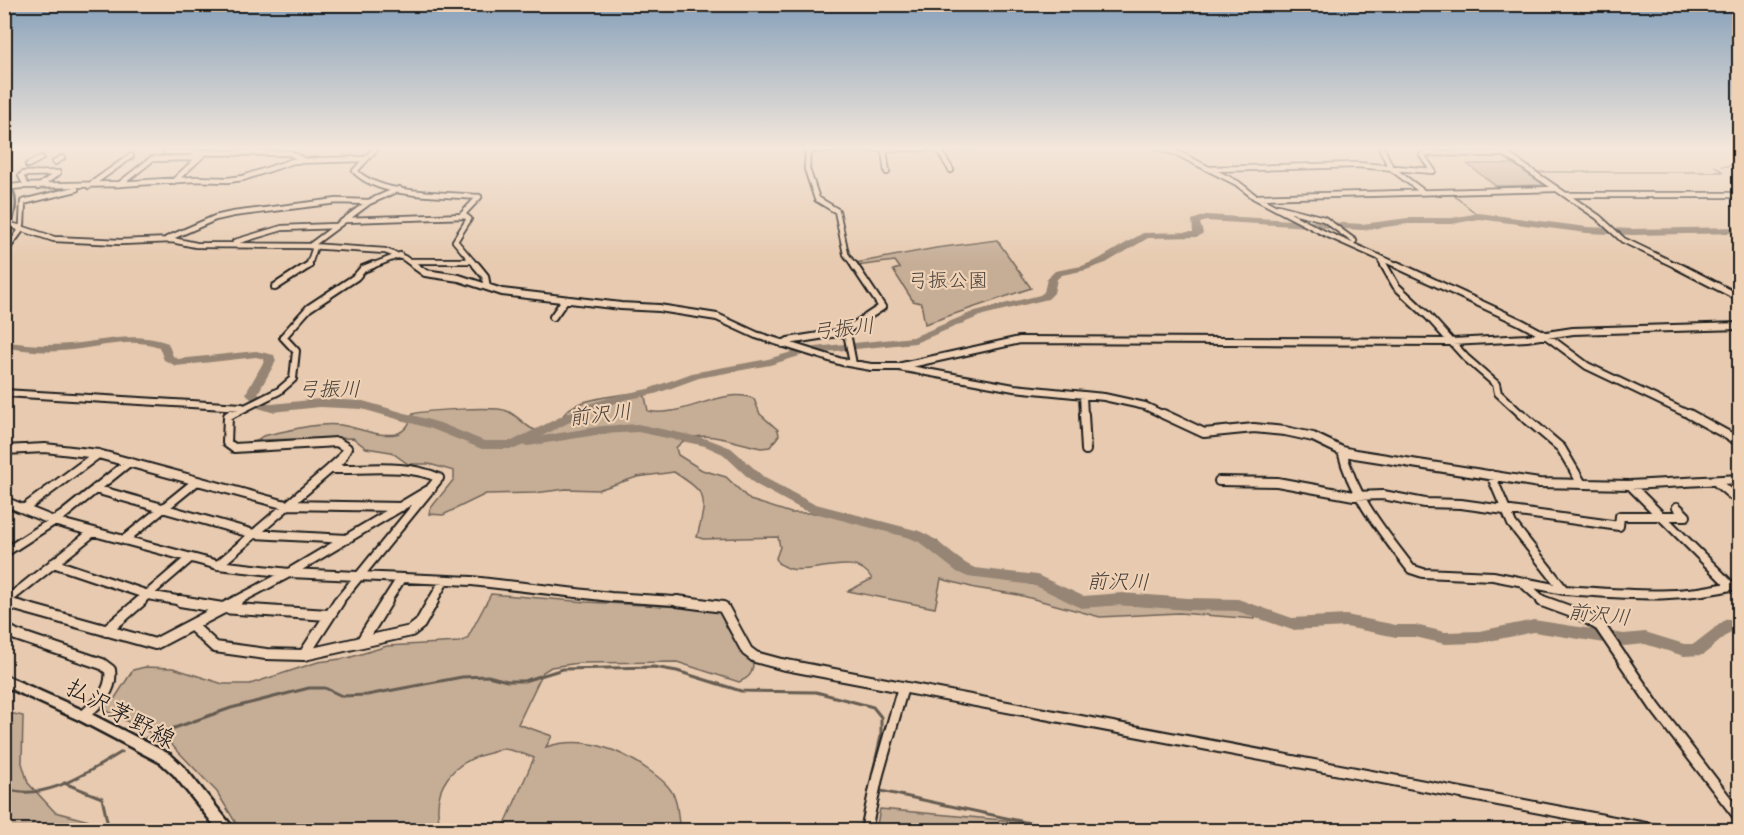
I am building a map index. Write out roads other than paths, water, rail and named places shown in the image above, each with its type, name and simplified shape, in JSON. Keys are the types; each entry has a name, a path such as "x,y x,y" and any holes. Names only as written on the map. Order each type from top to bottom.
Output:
{"highway":[{"path":"4,230 10,217 12,200 6,186"}],"main road":[{"name":"払沢茅野線","path":"4,680 83,716 166,759 179,771 226,831"}],"street":[{"path":"4,188 65,186"},
{"path":"4,254 18,228 22,225 23,202 86,186"},
{"path":"386,186 479,197 462,216"},
{"path":"783,344 788,341 846,335 882,307 846,254 837,211 817,199 813,186"},
{"path":"1241,186 1255,197 1324,233 1447,287 1542,334 1587,366 1671,404 1740,442"},
{"path":"1415,186 1423,192"},
{"path":"1551,186 1598,217 1614,233 1629,243 1740,298"},
{"path":"275,288 309,266 313,247 335,226 369,202 399,189"},
{"path":"1255,197 1555,189"},
{"path":"1566,195 1740,195"},
{"path":"165,240 222,216 338,201 369,202"},
{"path":"1266,203 1317,216 1354,241"},
{"path":"346,220 462,216 469,219 455,241 485,276 487,287"},
{"path":"228,244 282,228 335,226"},
{"path":"18,228 54,239 135,243 165,240 196,245 228,244 385,251 400,255 424,273 459,278 509,293 659,308 717,317 783,344 853,364 899,367 1014,388 1083,395 1144,406 1204,432 1254,428 1285,431 1313,437 1342,451 1539,483 1630,484 1740,479"},
{"path":"218,565 330,470 347,448 344,444 331,443 241,449 227,443 228,416 282,389 293,379 296,351 284,337 309,308 366,267 400,255"},
{"path":"1379,257 1396,286 1496,384 1498,393 1508,403 1561,448 1582,484"},
{"path":"409,261 472,261"},
{"path":"553,316 565,300"},
{"path":"899,367 1028,339 1452,342 1527,338 1542,334 1740,326"},
{"path":"846,335 853,364"},
{"path":"4,393 242,407"},
{"path":"1083,395 1086,450"},
{"path":"4,450 45,448 98,454 286,506 313,504 401,507"},
{"path":"1342,451 1346,467 1359,496 1411,569 1423,573 1493,576 1564,590 1665,596 1709,592 1735,585"},
{"path":"25,508 98,454"},
{"path":"4,554 129,462"},
{"path":"304,655 328,615 356,577 439,478 433,473 330,470"},
{"path":"1491,476 1512,524 1564,590"},
{"path":"124,540 197,481"},
{"path":"1219,481 1276,483 1359,496 1383,495 1425,503 1461,504 1587,520 1602,525 1619,525 1620,516 1686,516 1677,507"},
{"path":"1715,481 1740,502"},
{"path":"1630,484 1735,585"},
{"path":"5,602 154,644 289,573 432,488"},
{"path":"95,489 254,534 347,539"},
{"path":"4,501 53,520 93,532 218,565 289,573 491,583 611,597 684,601 723,607 747,651 755,657 1656,831"},
{"path":"5,602 93,532"},
{"path":"106,632 189,559"},
{"path":"53,564 148,595 222,608 328,615"},
{"path":"362,642 400,580"},
{"path":"191,625 215,647 266,654 304,655 411,631 420,624 444,581"},
{"path":"1522,582 1532,594 1547,604 1583,616 1600,626 1655,707 1740,818"},
{"path":"4,628 16,635 102,664 110,670 112,678 110,688 83,716"},
{"path":"866,831 878,774 903,687"}],"waterway":[{"path":"1451,193 1479,216"},
{"name":"弓振川","path":"4,344 52,348 133,339 144,340 164,345 168,358 176,363 256,354 270,357 252,393 262,405 272,408 320,403 363,405 436,426 482,445 514,445 586,409 622,397 651,392 696,375 770,362 805,351 915,340 979,313 1044,297 1049,293 1052,279 1058,273 1103,261 1146,235 1195,235 1198,233 1195,222 1206,218 1362,227 1408,221 1452,221 1479,216 1587,230 1632,232 1740,230"},
{"name":"前沢川","path":"528,442 602,430 638,428 708,443 727,451 760,481 808,507 914,534 924,538 962,568 973,573 1037,580 1081,602 1122,599 1238,605 1292,624 1346,621 1396,631 1415,631 1445,638 1479,637 1534,626 1624,640 1645,638 1684,650 1697,650 1730,624 1740,624"},
{"path":"146,738 231,708 309,688 325,688 342,696 367,695 462,677 488,676 507,681 524,681 563,669 654,667 677,671 741,691 816,692 873,707 881,717 881,736 873,771"},
{"path":"65,783 122,752"},
{"path":"4,788 19,792 34,792 65,783"},
{"path":"65,783 102,798 109,830"},
{"path":"881,791 1062,830"}],"park label":[{"name":"弓振公園","path":"948,280"}]}
